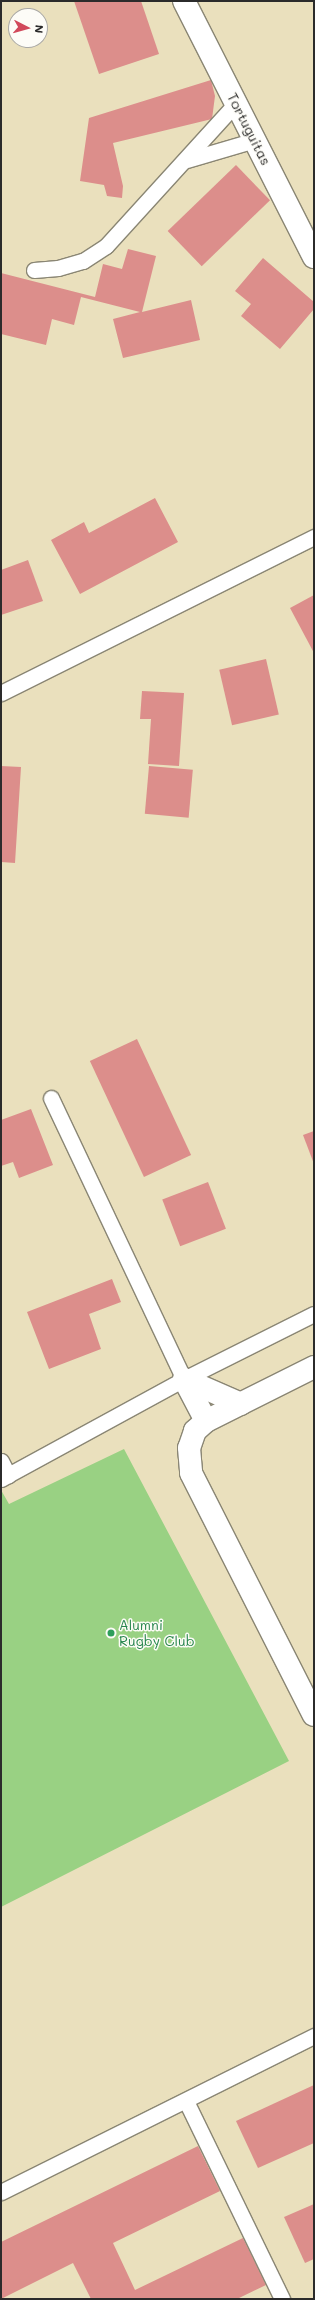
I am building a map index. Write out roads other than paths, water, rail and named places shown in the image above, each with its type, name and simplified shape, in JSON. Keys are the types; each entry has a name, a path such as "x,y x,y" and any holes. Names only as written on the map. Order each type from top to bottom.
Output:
{"street":[{"name":"Tortuguitas","path":"184,1 314,257"},
{"path":"314,1367 206,1421 195,1431 189,1448 192,1473 314,1714"},
{"path":"184,1379 241,1404"},
{"path":"184,1379 206,1421"}],"lane":[{"path":"34,270 58,268 83,261 106,246 187,160 236,103"},
{"path":"187,160 255,140"},
{"path":"1,692 314,537"},
{"path":"51,1098 184,1379"},
{"path":"1,1461 4,1477 184,1379 314,1314"},
{"path":"1,2192 314,2036"},
{"path":"186,2101 282,2299"}],"place":[{"name":"Alumni Rugby Club","path":"111,1633"}]}
